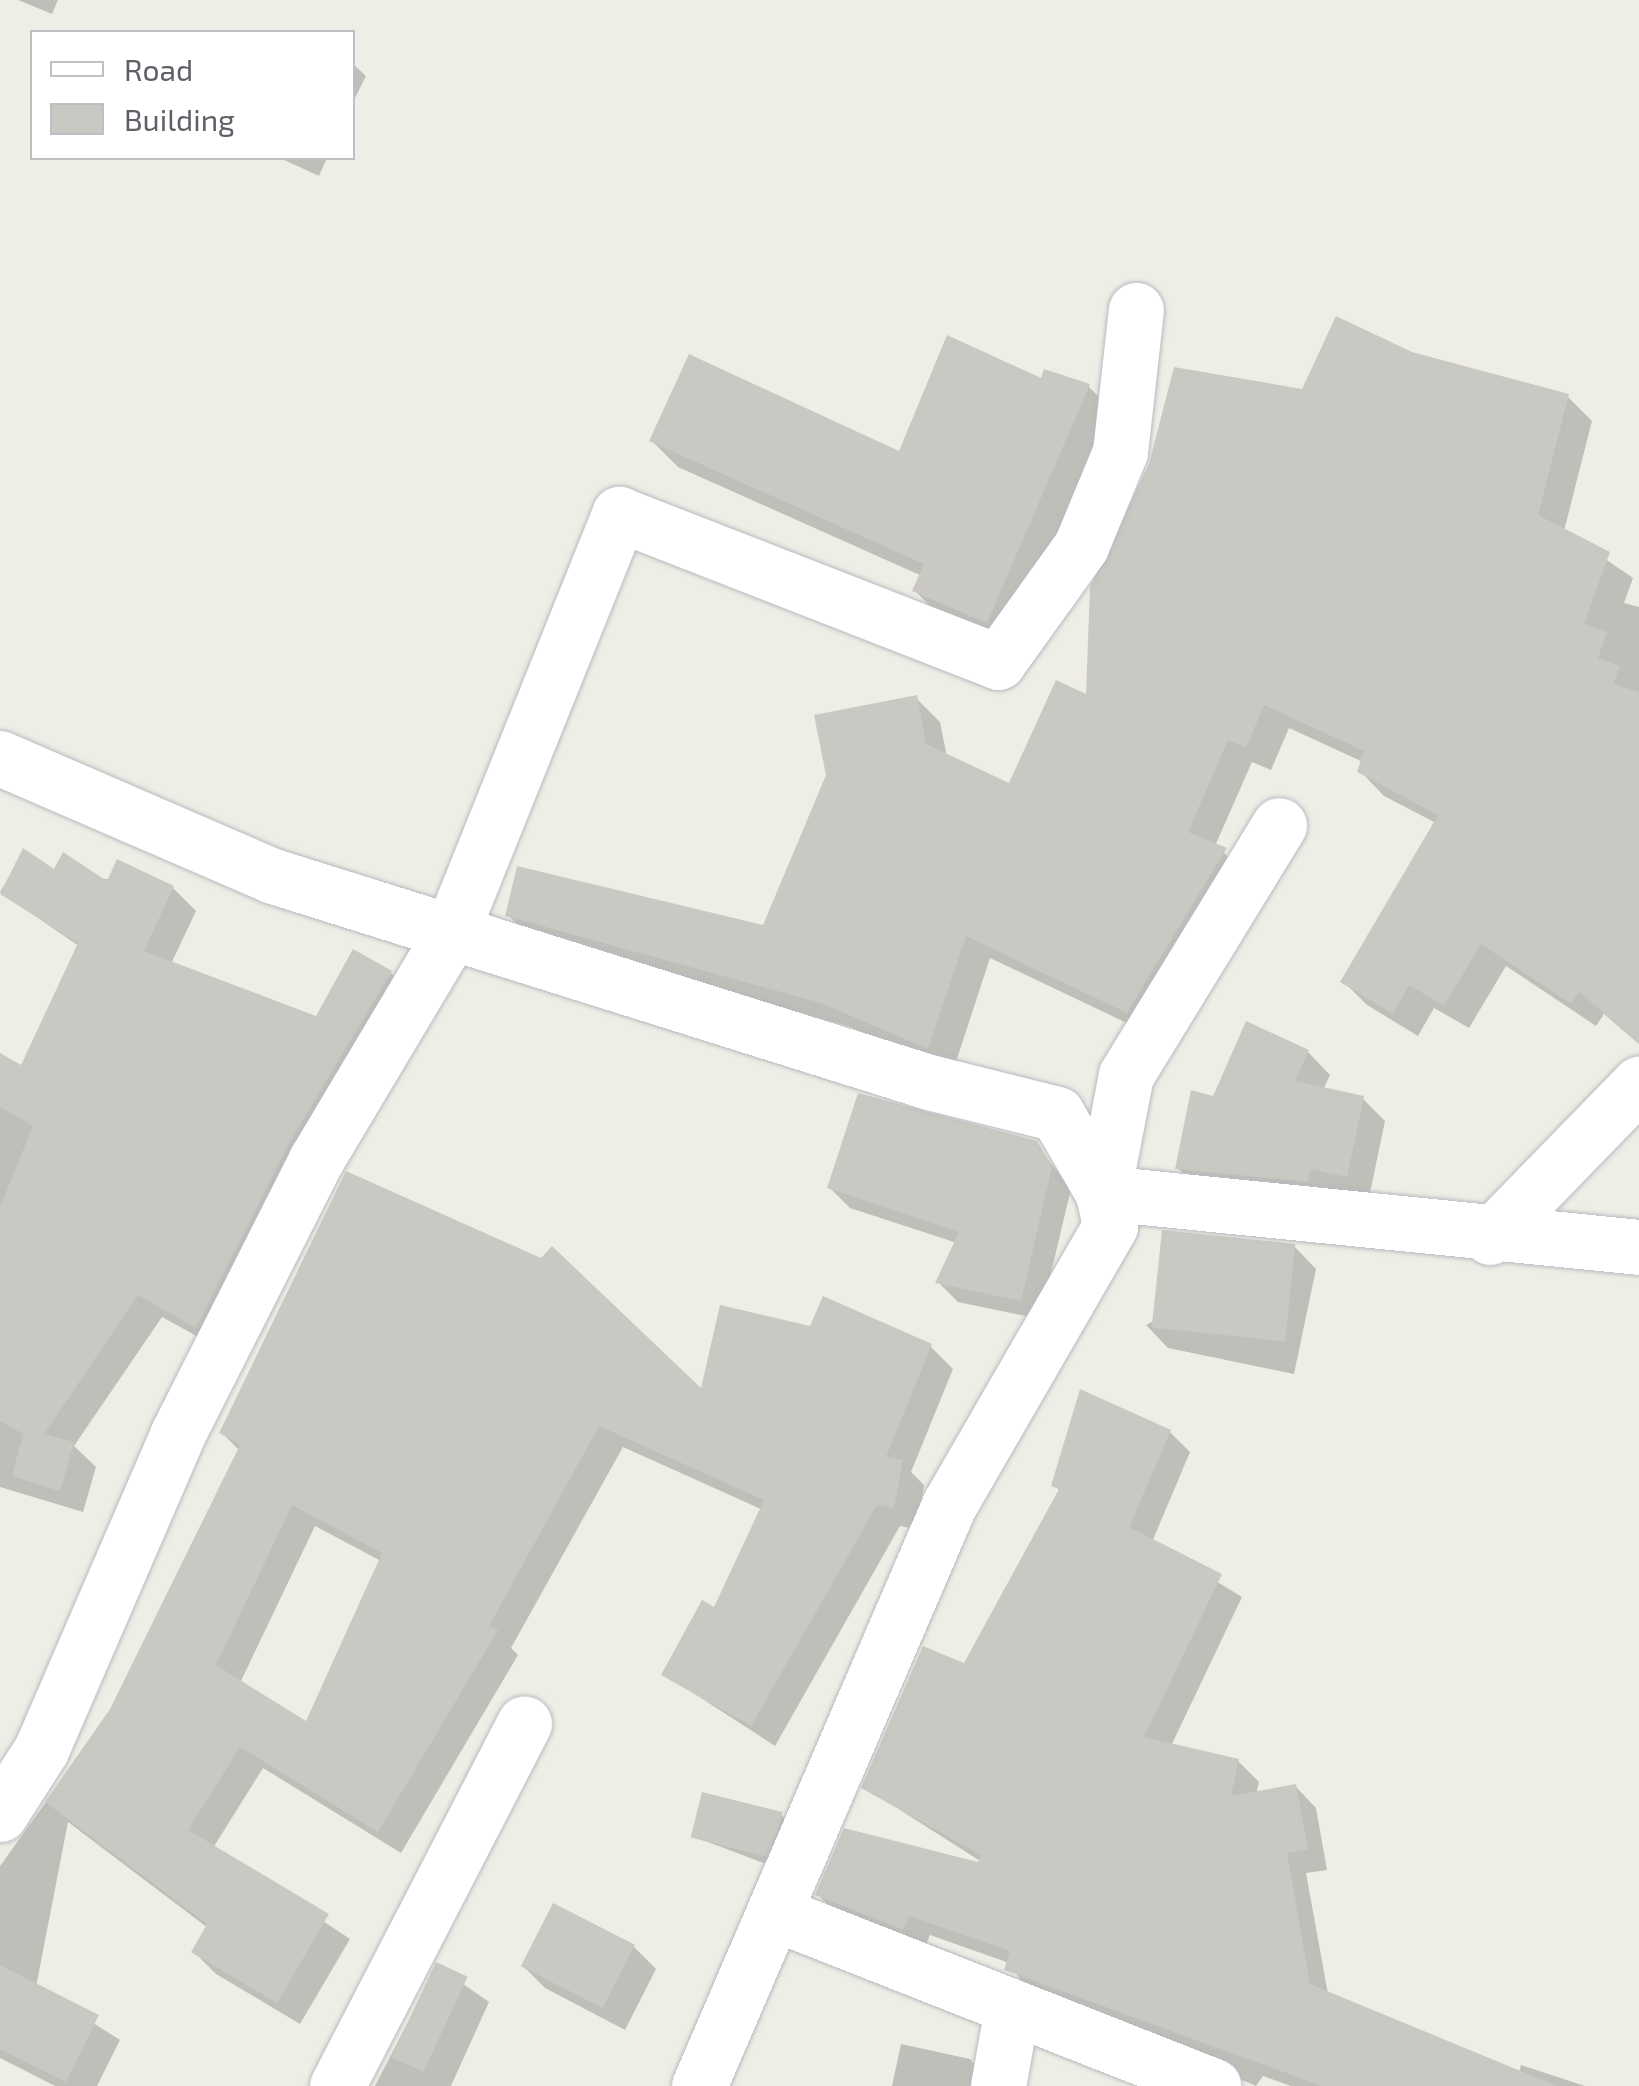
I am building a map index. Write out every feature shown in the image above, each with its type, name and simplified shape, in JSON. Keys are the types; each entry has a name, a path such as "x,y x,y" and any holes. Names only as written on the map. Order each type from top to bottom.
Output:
{"street":[{"path":"0,1814 41,1750 177,1435 316,1160 450,935 619,514 998,662 1081,546 1120,452 1136,310"},
{"path":"0,758 273,876 450,935 1057,1114 1103,1193 1110,1226 949,1505 778,1914 699,2086"},
{"path":"1103,1193 1126,1075 1279,825"},
{"path":"1490,1237 1639,1084"},
{"path":"1103,1193 1490,1237 1639,1247"},
{"path":"337,2086 524,1723"},
{"path":"778,1914 1213,2086"},
{"path":"998,2086 1012,2008"}],"building":[{"path":"1336,316 1412,352 1569,394 1538,515 1610,552 1584,624 1607,632 1598,658 1620,666 1613,684 1639,692 1639,1043 1579,992 1571,1004 1481,944 1444,1006 1409,985 1393,1014 1340,982 1438,815 1357,772 1364,751 1264,705 1246,748 1228,740 1188,832 1227,848 1127,1013 966,936 928,1049 821,1003 505,916 517,866 763,925 826,775 814,715 917,695 926,744 1009,783 1056,680 1086,694 1090,587 1149,464 1174,367 1302,389"},
{"path":"947,335 1041,378 1044,369 1090,384 987,623 912,591 924,564 649,441 689,354 899,451"},
{"path":"23,848 54,869 63,852 107,881 117,859 174,886 144,951 316,1016 353,949 392,971 289,1144 196,1328 138,1295 44,1434 74,1442 60,1491 12,1476 23,1434 0,1421 0,1207 33,1126 0,1107 0,1053 21,1065 78,943 0,894"},
{"path":"1246,1021 1309,1050 1295,1081 1364,1096 1347,1177 1310,1169 1308,1182 1175,1169 1191,1090 1213,1096"},
{"path":"858,1093 1037,1141 1052,1167 1021,1301 935,1283 959,1232 827,1188"},
{"path":"346,1171 541,1258 552,1246 701,1388 720,1305 810,1326 823,1296 932,1344 886,1457 903,1460 894,1508 877,1505 751,1726 661,1675 702,1600 714,1607 764,1500 599,1426 489,1626 498,1630 378,1832 240,1747 188,1830 329,1914 277,2003 191,1952 207,1924 45,1802 110,1709 240,1445 219,1433","holes":["292,1505 382,1553 306,1721 216,1665"]},
{"path":"1162,1230 1295,1244 1285,1341 1152,1327"},
{"path":"1080,1389 1171,1430 1129,1527 1222,1574 1144,1737 1239,1759 1231,1796 1296,1784 1308,1849 1287,1853 1310,1984 1557,2086 1322,2086 1004,1970 1010,1951 909,1916 903,1930 815,1895 844,1828 978,1862 981,1855 861,1788 923,1646 964,1663 1059,1489 1051,1486"},
{"path":"702,1792 783,1812 771,1858 691,1838"},
{"path":"553,1903 635,1945 603,2008 521,1966"},
{"path":"436,1962 468,1977 423,2072 392,2057"},
{"path":"0,1965 99,2015 66,2082 0,2049"}]}
